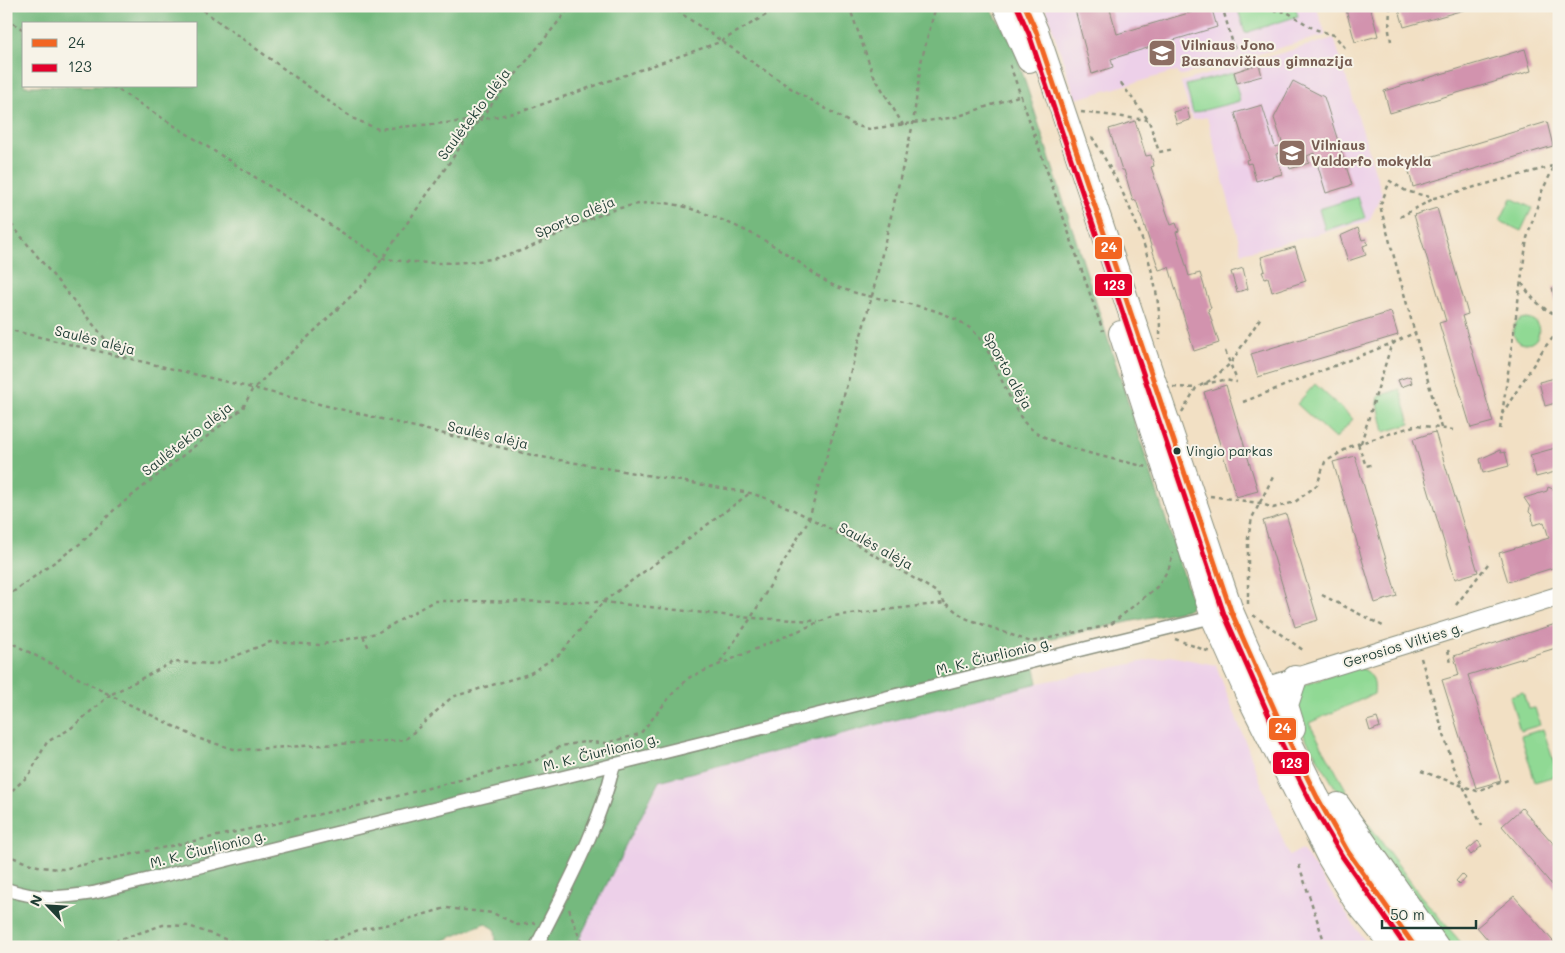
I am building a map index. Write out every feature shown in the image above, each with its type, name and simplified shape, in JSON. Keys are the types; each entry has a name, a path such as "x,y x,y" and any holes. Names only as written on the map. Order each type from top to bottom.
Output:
{"highway":[{"path":"1006,6 1020,35 1053,127 1208,619 1256,690 1348,852 1383,947"},
{"path":"1025,6 1177,445 1256,690 1329,857 1415,947"},
{"path":"1295,678 1286,705 1287,714 1297,735 1335,801 1436,947"},
{"path":"1297,735 1317,797"},
{"path":"1366,897 1394,947"},
{"path":"1366,897 1432,947"}],"main road":[{"name":"Gerosios Vilties g.","path":"1256,690 1559,596"}],"street":[{"name":"M. K. Čiurlionio g.","path":"6,888 38,897 58,899 93,893 1208,619"},
{"path":"536,947 585,850 606,797 614,764"}],"path":[{"path":"6,12 20,6"},
{"path":"197,6 352,118 378,129 480,120 523,111 720,42 781,6"},
{"name":"Saulėtekio alėja","path":"6,596 81,544 114,509 243,408 252,390 366,282 480,120 571,6"},
{"path":"670,6 720,42 792,89 854,125 869,129 956,117 1021,95"},
{"path":"849,6 873,74 903,125"},
{"path":"720,663 751,618 809,519 872,296 913,124 921,62 936,6"},
{"path":"1222,6 1235,51"},
{"path":"1241,6 1287,12 1314,29 1334,34 1347,50"},
{"path":"1390,6 1391,41"},
{"path":"6,19 22,29"},
{"path":"1121,83 1149,120 1159,152 1174,149"},
{"name":"Sporto alėja","path":"115,88 382,258 412,262 480,260 507,256 613,209 634,204 657,203 684,206 747,231 785,252 824,281 842,289 919,306 949,316 969,327 981,339 1014,406 1026,423 1038,434 1084,450 1155,470"},
{"path":"1080,119 1074,111 1095,116 1149,120"},
{"path":"1090,136 1112,169 1134,218 1153,280 1160,324 1159,349"},
{"path":"1500,429 1532,218 1553,166 1559,157"},
{"path":"1400,217 1434,198 1553,166"},
{"path":"1434,198 1406,191 1390,181 1380,206 1441,428"},
{"path":"6,218 120,357"},
{"path":"1521,282 1528,294 1540,305 1559,315"},
{"path":"1182,412 1196,388 1230,364 1261,317"},
{"name":"Saulės alėja","path":"6,329 252,390 536,456 750,493 775,501 922,583 938,593 944,603 965,618 1031,642 1110,625 1158,586 1169,568 1175,545"},
{"path":"1502,415 1544,348 1559,331"},
{"path":"1243,402 1416,332"},
{"path":"1371,465 1366,466 1360,443 1391,346 1394,342"},
{"path":"1203,384 1209,385 1224,380 1236,380 1225,351"},
{"path":"1168,387 1196,388"},
{"path":"1208,496 1259,503 1273,508 1295,502 1316,485 1325,462 1336,453 1360,443 1418,425 1452,430"},
{"path":"1273,477 1252,518 1248,538 1248,612 1303,650"},
{"path":"6,640 110,695 200,739 238,750 404,740 452,697 530,674 560,654 602,602 750,493"},
{"path":"1456,605 1488,564"},
{"path":"1322,595 1383,626"},
{"path":"6,796 29,776 47,742 70,729 110,695 173,662 216,664 270,642 319,645 377,633 434,601 602,602 751,618 820,621"},
{"path":"6,854 19,861 47,869 63,869 367,804 537,760 561,746 584,742 606,743 640,734 674,692 690,677 720,663 833,616 944,603"},
{"path":"1156,632 1216,654"},
{"path":"364,636 369,648"},
{"path":"1448,650 1451,662"},
{"path":"1421,658 1453,765 1482,826"},
{"path":"1421,771 1476,791 1511,779"},
{"path":"1299,865 1326,947"},
{"path":"563,893 583,947"},
{"path":"301,947 317,941 338,939 358,930 391,924 446,908 493,913 518,925 549,921"},
{"path":"110,947 118,940 163,925 188,926 233,942 296,947"}],"shaded area":[{"name":"Vilniaus Jono Basanavičiaus gimnazija","path":"1045,6 1316,6 1326,35 1179,76 1177,71 1076,99"},
{"name":"Vilniaus Valdorfo mokykla","path":"1334,38 1382,194 1369,221 1242,253 1207,117 1192,120 1181,82"},
{"path":"1170,656 1216,665 1289,856 1302,849 1369,947 575,947 659,781 1038,683"}],"green space":[{"name":"Vingio parkas","path":"6,6 989,6 1013,44 1193,604 1189,609 1030,643 1038,683 659,781 575,947 494,947 496,943 495,929 485,923 428,947 170,947 142,944 137,947 6,947"},
{"path":"1237,6 1295,6 1298,16 1245,33"},
{"path":"1233,73 1240,101 1193,113 1186,85"},
{"path":"1358,197 1365,218 1325,230 1319,209"},
{"path":"1511,198 1532,208 1521,231 1500,221"},
{"path":"1526,318 1535,322 1539,331 1535,340 1526,344 1517,340 1513,331 1517,322"},
{"path":"1315,384 1353,419 1335,439 1297,404"},
{"path":"1400,389 1410,424 1384,432 1378,404 1379,396"},
{"path":"1358,667 1372,677 1374,694 1309,723 1354,804 1420,895 1465,947 1449,947 1348,809 1293,717 1298,687"},
{"path":"1523,692 1528,709 1535,708 1540,725 1520,731 1510,696"},
{"path":"1543,729 1558,775 1535,782 1521,736"}],"building":[{"path":"1074,6 1109,6 1117,34 1192,12 1190,6 1211,6 1217,27 1111,59 1113,67 1092,74"},
{"path":"1345,6 1370,6 1378,36 1355,42"},
{"path":"1398,6 1473,6 1474,7 1404,27"},
{"path":"1525,49 1531,71 1390,113 1384,91"},
{"path":"1259,64 1262,76 1237,83 1234,72"},
{"path":"1293,81 1324,97 1352,185 1326,193 1314,153 1307,156 1309,163 1290,169 1284,151 1276,154 1282,174 1256,181 1251,163 1247,164 1246,160 1249,159 1235,113 1262,105 1275,147 1283,145 1274,118"},
{"path":"1187,108 1190,120 1177,124 1173,112"},
{"path":"1135,121 1146,156 1151,155 1154,166 1151,167 1171,225 1176,223 1179,231 1176,232 1189,276 1200,273 1211,308 1208,309 1219,343 1194,351 1169,267 1159,270 1136,200 1133,201 1109,129"},
{"path":"1547,122 1553,146 1413,187 1407,164"},
{"path":"1437,208 1468,314 1462,316 1493,422 1471,428 1439,323 1446,321 1414,215"},
{"path":"1358,228 1362,240 1366,239 1368,244 1363,246 1366,255 1348,261 1340,236"},
{"path":"1295,247 1306,281 1272,292 1268,277 1265,278 1262,272 1265,271 1261,257"},
{"path":"1243,268 1248,289 1237,292 1231,272"},
{"path":"1559,286 1559,310 1558,310 1552,288"},
{"path":"1391,312 1398,335 1258,377 1251,354"},
{"path":"1410,376 1412,383 1401,387 1398,380"},
{"path":"1559,377 1559,402 1545,406 1539,382"},
{"path":"1226,385 1258,491 1236,497 1204,392"},
{"path":"1435,432 1478,572 1455,579 1413,439"},
{"path":"1559,447 1559,471 1536,477 1530,455"},
{"path":"1500,450 1501,453 1505,452 1509,466 1483,473 1480,459"},
{"path":"1355,456 1397,596 1375,603 1333,462"},
{"path":"1548,487 1553,489 1559,488 1559,566 1508,582 1499,553 1549,538 1544,522 1533,525 1532,515 1529,512 1530,507 1524,498 1547,491"},
{"path":"1286,514 1318,620 1295,627 1263,521"},
{"path":"1559,623 1559,647 1468,675 1501,781 1476,788 1442,680 1459,675 1454,656"},
{"path":"1377,718 1380,727 1370,731 1367,721"},
{"path":"1522,808 1559,850 1559,893 1502,826"},
{"path":"1478,841 1482,846 1471,855 1467,850"},
{"path":"1462,874 1466,878 1460,885 1456,881"},
{"path":"1514,896 1558,947 1494,947 1477,927"}],"transit line":[{"name":"24","path":"1025,6 1036,31 1231,611 1283,729 1317,797 1348,852 1415,947"},
{"name":"123","path":"1018,9 1029,34 1224,614 1276,732 1310,801 1342,856 1406,947"}],"place":[{"name":"Vilniaus Jono Basanavičiaus gimnazija","path":"1162,53"},
{"name":"Vilniaus Valdorfo mokykla","path":"1292,153"},
{"name":"Vingio parkas","path":"1177,451"}]}
